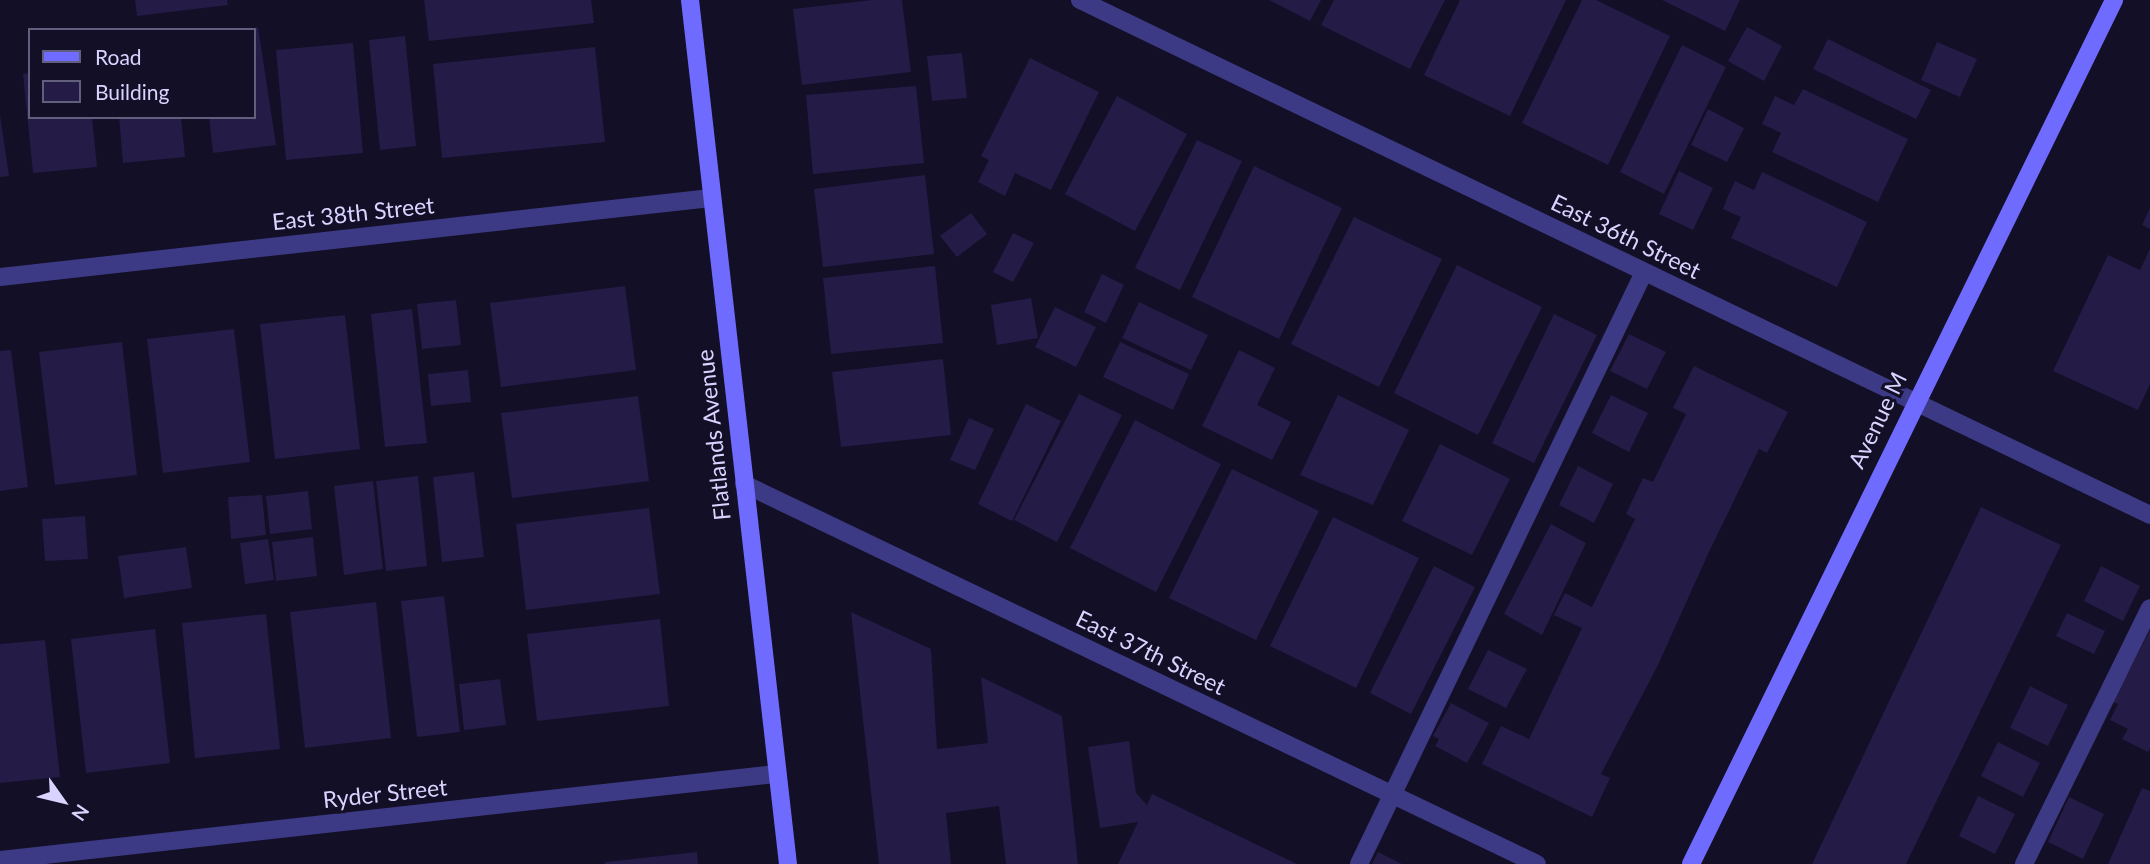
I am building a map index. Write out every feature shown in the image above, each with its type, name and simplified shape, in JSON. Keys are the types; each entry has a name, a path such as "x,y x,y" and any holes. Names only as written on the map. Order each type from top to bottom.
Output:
{"main road":[{"name":"Flatlands Avenue","path":"690,0 775,774 788,864"},
{"name":"Avenue M","path":"1691,864 1913,401 2114,0"}],"street":[{"name":"East 36th Street","path":"1080,0 2150,515"},
{"name":"East 38th Street","path":"0,277 712,198"},
{"path":"1359,864 1391,794 1431,723 1644,272"},
{"name":"East 37th Street","path":"744,484 1537,864"},
{"path":"2024,864 2150,608"},
{"name":"Ryder Street","path":"0,860 775,774"}],"building":[{"path":"135,0 227,0 228,5 137,16"},
{"path":"424,0 591,0 594,23 429,41"},
{"path":"872,0 902,0 911,72 802,85 793,9"},
{"path":"1269,0 1321,0 1310,21"},
{"path":"1334,0 1445,0 1410,69 1321,25"},
{"path":"1460,0 1566,0 1510,116 1424,75"},
{"path":"1582,0 1596,0 1670,36 1608,165 1522,123"},
{"path":"1662,0 1740,0 1725,31"},
{"path":"258,27 276,145 213,153 209,119 256,119 254,28"},
{"path":"1747,27 1782,46 1764,81 1728,61"},
{"path":"405,36 416,146 380,150 369,40"},
{"path":"1828,39 1931,90 1916,119 1813,69"},
{"path":"1937,42 1977,59 1960,97 1921,80"},
{"path":"353,43 363,153 286,160 276,50"},
{"path":"1682,45 1726,67 1664,194 1620,172"},
{"path":"595,47 605,142 442,158 433,64"},
{"path":"962,53 967,98 932,101 927,56"},
{"path":"1030,58 1099,92 1051,190 1015,173 1005,196 978,182 989,160 981,156"},
{"path":"28,73 28,119 92,119 97,167 33,173 23,74"},
{"path":"916,86 924,163 813,174 806,95"},
{"path":"1803,89 1908,139 1878,202 1772,152 1781,133 1762,124 1775,96 1794,105"},
{"path":"1117,96 1187,134 1135,231 1065,194"},
{"path":"1708,109 1744,128 1727,162 1691,145"},
{"path":"0,115 9,176 0,177"},
{"path":"119,119 181,119 185,157 123,163"},
{"path":"1197,140 1242,161 1180,290 1135,268"},
{"path":"1254,166 1342,208 1279,339 1192,297"},
{"path":"1679,171 1713,188 1693,230 1659,214"},
{"path":"1762,172 1867,222 1837,287 1731,238 1741,217 1723,209 1735,181 1754,190"},
{"path":"925,175 934,254 823,267 814,189"},
{"path":"2150,208 2150,229 2142,225"},
{"path":"971,213 987,234 957,257 940,236"},
{"path":"1354,217 1442,259 1379,387 1291,344"},
{"path":"1013,233 1034,243 1013,282 993,272"},
{"path":"2150,249 2150,384 2138,410 2053,371 2108,255 2140,270"},
{"path":"1457,265 1542,307 1478,435 1394,393"},
{"path":"935,266 943,343 831,354 823,278"},
{"path":"1102,274 1124,285 1106,323 1084,312"},
{"path":"625,286 636,370 501,387 490,303"},
{"path":"1031,298 1038,338 997,345 991,305"},
{"path":"456,300 461,345 422,349 417,304"},
{"path":"1139,302 1208,335 1191,370 1122,338"},
{"path":"1055,307 1096,327 1076,367 1035,347"},
{"path":"412,309 427,443 385,447 371,314"},
{"path":"1554,314 1597,335 1534,463 1492,443"},
{"path":"345,315 360,449 275,459 260,324"},
{"path":"234,329 250,462 163,473 147,339"},
{"path":"1629,334 1666,352 1647,389 1610,371"},
{"path":"122,342 137,475 55,485 39,352"},
{"path":"1120,342 1189,374 1173,410 1103,377"},
{"path":"11,350 28,487 0,491 0,351"},
{"path":"1239,350 1275,368 1257,405 1291,422 1272,460 1202,426"},
{"path":"943,359 951,435 841,447 832,372"},
{"path":"1694,366 1788,412 1767,453 1759,449 1658,665 1601,774 1610,778 1592,817 1482,764 1501,726 1529,739 1582,628 1554,615 1565,593 1592,607 1635,519 1626,514 1643,478 1653,482 1686,414 1673,408"},
{"path":"468,370 471,402 431,406 428,374"},
{"path":"1079,394 1122,415 1057,542 1014,520"},
{"path":"1338,395 1409,430 1373,505 1300,475"},
{"path":"1611,395 1648,413 1629,452 1592,433"},
{"path":"638,396 649,481 512,498 501,413"},
{"path":"1026,404 1061,421 1012,521 978,504"},
{"path":"969,418 994,429 975,470 950,460"},
{"path":"1135,420 1221,464 1156,592 1070,548"},
{"path":"1440,444 1510,479 1472,555 1402,521"},
{"path":"1578,466 1613,484 1594,523 1559,505"},
{"path":"1232,469 1319,511 1256,640 1169,598"},
{"path":"474,472 484,557 442,562 433,477"},
{"path":"418,476 427,566 386,571 376,481"},
{"path":"373,481 383,569 344,575 334,486"},
{"path":"308,491 312,529 270,534 266,496"},
{"path":"262,495 266,535 231,539 228,497"},
{"path":"1981,507 2061,545 1906,864 1812,864"},
{"path":"649,508 660,594 526,610 516,524"},
{"path":"85,516 88,559 45,561 42,519"},
{"path":"1333,517 1419,558 1356,688 1270,646"},
{"path":"1551,524 1586,543 1542,635 1504,614"},
{"path":"313,537 317,576 276,581 272,542"},
{"path":"268,539 274,580 245,584 240,543"},
{"path":"186,547 192,588 124,598 118,556"},
{"path":"1434,566 1475,587 1411,714 1370,693"},
{"path":"2101,566 2140,586 2123,621 2084,601"},
{"path":"444,596 460,732 417,737 401,601"},
{"path":"376,602 391,738 305,748 290,612"},
{"path":"851,612 931,649 937,749 988,743 981,677 1062,716 1078,864 1006,864 999,806 946,813 951,864 879,864"},
{"path":"2067,613 2105,631 2094,654 2056,636"},
{"path":"266,614 280,749 195,758 182,623"},
{"path":"660,619 669,706 537,721 527,634"},
{"path":"155,629 170,763 86,773 71,639"},
{"path":"2150,630 2148,752 2122,739 2128,729 2110,720 2118,704 2113,702"},
{"path":"45,640 60,777 0,783 0,644"},
{"path":"1488,650 1527,669 1506,708 1468,689"},
{"path":"500,679 506,725 464,730 459,684"},
{"path":"2030,686 2068,705 2048,746 2010,728"},
{"path":"1451,703 1489,723 1467,763 1435,746 1439,739 1433,736"},
{"path":"1129,741 1136,793 1147,805 1152,794 1297,864 1118,864 1138,822 1100,828 1088,747"},
{"path":"1998,742 2040,763 2023,797 1981,776"},
{"path":"2142,788 2150,791 2150,864 2108,864"},
{"path":"1978,796 2015,814 1995,854 1959,836"},
{"path":"2069,797 2104,814 2083,859 2048,842"},
{"path":"697,852 698,864 605,864 605,862"},
{"path":"1378,852 1402,864 1372,864"}]}
